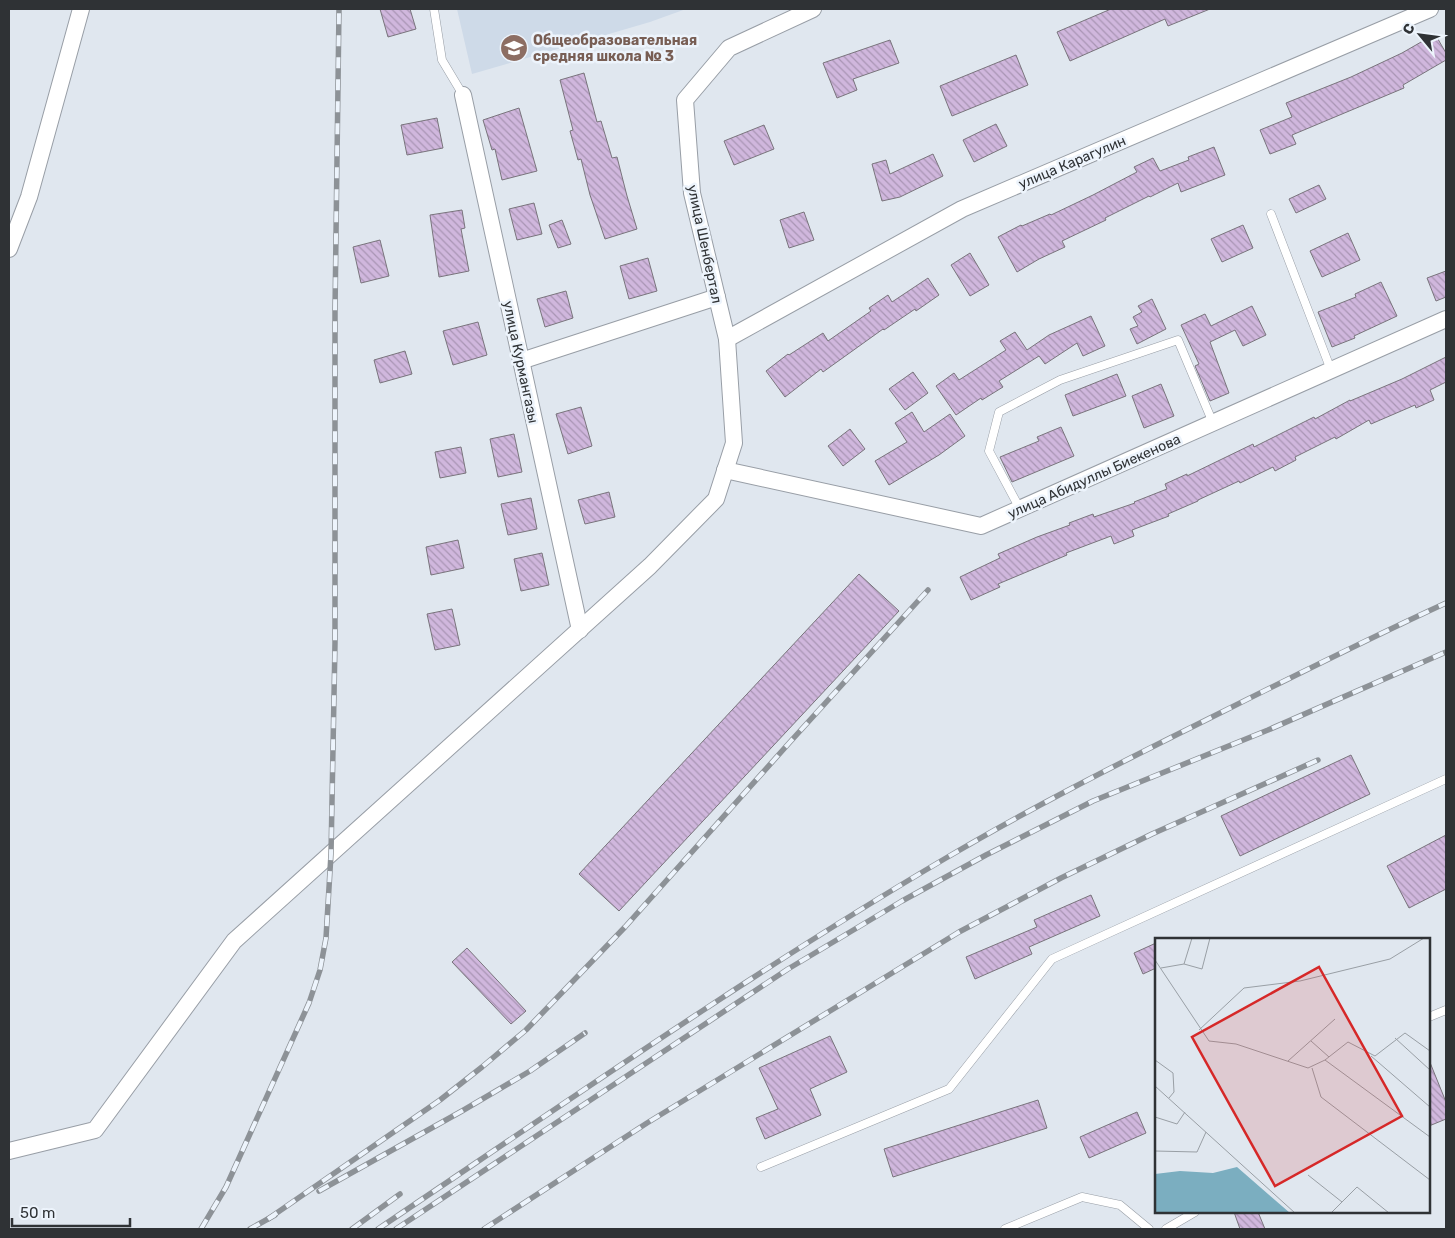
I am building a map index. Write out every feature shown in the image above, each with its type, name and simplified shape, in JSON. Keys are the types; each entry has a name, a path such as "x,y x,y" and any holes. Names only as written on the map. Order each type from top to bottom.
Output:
{"street":[{"path":"9,249 29,197 81,9"},
{"name":"улица Шенбертал","path":"9,1151 95,1130 234,941 650,566 716,499 734,443 727,339 692,193 685,100 729,48 813,9"},
{"name":"улица Карагулин","path":"727,339 962,209 1430,9"},
{"name":"улица Курмангазы","path":"463,95 580,630"},
{"path":"521,362 717,297"},
{"name":"улица Абидуллы Биекенова","path":"725,470 981,526 1446,319"}],"lane":[{"path":"434,9 442,60 463,95"},
{"path":"1271,214 1331,370"},
{"path":"1020,509 989,451 999,412 1060,380 1178,340 1213,423"},
{"path":"761,1167 949,1090 1052,959 1446,779"},
{"path":"1430,1017 1446,1010"},
{"path":"1006,1229 1082,1197 1120,1205 1149,1229"},
{"path":"1166,1229 1193,1213"}],"shaded area":[{"name":"Общеобразовательная средняя школа № 3","path":"457,9 686,9 650,22 472,74"}],"building":[{"path":"380,9 410,9 416,29 388,37"},
{"path":"1111,9 1210,9 1168,26 1165,19 1070,61 1057,32"},
{"path":"1435,34 1446,53 1446,60 1403,85 1404,88 1292,135 1296,144 1270,154 1260,130 1292,117 1286,103 1351,77 1402,53"},
{"path":"890,40 899,63 853,79 857,90 837,98 823,63"},
{"path":"1016,55 1028,85 952,116 940,86"},
{"path":"584,73 597,122 601,121 612,158 617,157 637,229 605,239 590,195 581,159 578,160 570,131 573,130 560,80"},
{"path":"519,108 537,171 502,180 495,149 492,150 483,120"},
{"path":"437,118 443,148 407,155 401,125"},
{"path":"996,124 1007,146 974,162 963,140"},
{"path":"764,125 774,149 734,165 724,141"},
{"path":"1214,147 1225,175 1181,192 1178,183 1149,196 1105,218 1106,220 1062,241 1065,247 1017,272 998,237 1021,225 1051,215 1093,195 1137,172 1134,167 1153,158 1160,171 1189,160 1188,157"},
{"path":"933,154 943,176 900,197 882,201 872,164 886,160 890,174"},
{"path":"1319,185 1326,199 1296,213 1289,199"},
{"path":"534,203 542,234 517,240 509,209"},
{"path":"462,210 465,228 461,229 469,271 439,277 430,215"},
{"path":"804,212 814,240 789,248 780,220"},
{"path":"562,220 571,244 558,248 549,225"},
{"path":"1243,225 1253,248 1222,262 1211,239"},
{"path":"1348,233 1360,260 1322,277 1310,251"},
{"path":"380,240 389,276 361,283 353,247"},
{"path":"970,253 989,285 970,296 951,265"},
{"path":"648,258 657,291 629,299 620,266"},
{"path":"1446,271 1446,297 1436,301 1427,278"},
{"path":"928,278 939,295 916,311 915,309 883,329 823,372 821,369 785,397 766,371 788,354 823,333 828,341 871,311 869,308 888,295 892,302"},
{"path":"1381,282 1397,316 1354,336 1355,338 1332,347 1318,312 1356,297 1355,294"},
{"path":"566,291 573,318 545,327 537,299"},
{"path":"1152,299 1166,329 1137,344 1130,329 1138,326 1133,317 1142,312 1138,306"},
{"path":"1252,306 1266,335 1243,346 1235,330 1210,342 1229,393 1210,401 1195,366 1199,364 1181,325 1205,314 1211,326"},
{"path":"1091,316 1105,346 1083,356 1077,343 1045,364 1039,356 999,381 1003,387 982,400 981,398 956,415 936,386 954,373 959,380 1006,350 1000,341 1015,332 1027,350 1049,335"},
{"path":"478,322 487,355 453,365 443,331"},
{"path":"405,351 412,374 380,383 374,360"},
{"path":"1446,357 1446,382 1430,390 1434,400 1416,408 1415,405 1371,424 1369,420 1336,439 1335,437 1295,457 1296,460 1275,471 1273,467 1240,483 1239,481 1168,514 1169,516 1132,530 1134,536 1114,544 1111,536 1066,553 1067,555 998,584 1000,587 971,600 960,577 1000,558 998,554 1070,525 1069,523 1093,514 1094,517 1135,503 1167,489 1165,484 1187,474 1187,476 1253,444 1254,447 1314,417 1315,419 1350,400 1402,379"},
{"path":"913,372 928,393 905,410 889,389"},
{"path":"1117,374 1126,396 1073,416 1065,395"},
{"path":"1161,384 1174,416 1144,428 1132,396"},
{"path":"581,407 592,446 568,454 556,414"},
{"path":"912,412 924,432 950,414 965,436 939,455 889,485 875,461 907,442 895,423"},
{"path":"1061,427 1074,456 1012,482 1000,457 1039,441 1037,437"},
{"path":"850,429 865,449 843,466 828,446"},
{"path":"514,434 522,472 498,477 490,439"},
{"path":"461,447 466,473 440,478 435,452"},
{"path":"609,492 615,517 585,524 578,500"},
{"path":"531,498 537,529 508,535 501,504"},
{"path":"458,540 464,568 431,575 426,547"},
{"path":"542,553 549,585 521,591 514,559"},
{"path":"859,574 899,611 619,911 579,874"},
{"path":"452,609 460,645 435,650 427,614"},
{"path":"1351,755 1370,794 1240,856 1221,816"},
{"path":"1446,835 1446,889 1409,908 1387,866"},
{"path":"1091,895 1100,916 1029,947 1032,954 975,979 966,957 1037,927 1034,920"},
{"path":"1155,943 1155,968 1143,974 1134,953"},
{"path":"467,948 526,1011 511,1024 452,962"},
{"path":"830,1036 847,1072 810,1089 821,1115 765,1139 756,1118 778,1109 759,1068"},
{"path":"1430,1062 1446,1102 1446,1119 1430,1126"},
{"path":"1038,1100 1047,1128 893,1177 884,1149"},
{"path":"1137,1112 1146,1133 1089,1158 1080,1137"},
{"path":"1234,1213 1258,1213 1265,1229 1240,1229"}],"railway":[{"path":"201,1229 226,1187 309,1003 320,970 326,938 331,854 335,643 335,311 339,9"},
{"path":"268,1219 440,1100 526,1030 625,927 928,590"},
{"path":"378,1229 730,993 873,902 976,840 1131,758 1320,663 1446,603"},
{"path":"396,1229 788,969 902,901 986,855 1093,801 1268,730 1446,652"},
{"path":"484,1229 647,1123 959,932 1061,878 1152,834 1318,760"},
{"path":"319,1191 530,1071 585,1033"},
{"path":"352,1229 400,1194"},
{"path":"250,1229 275,1215"}],"place":[{"name":"Общеобразовательная средняя школа № 3","path":"514,48"}]}
